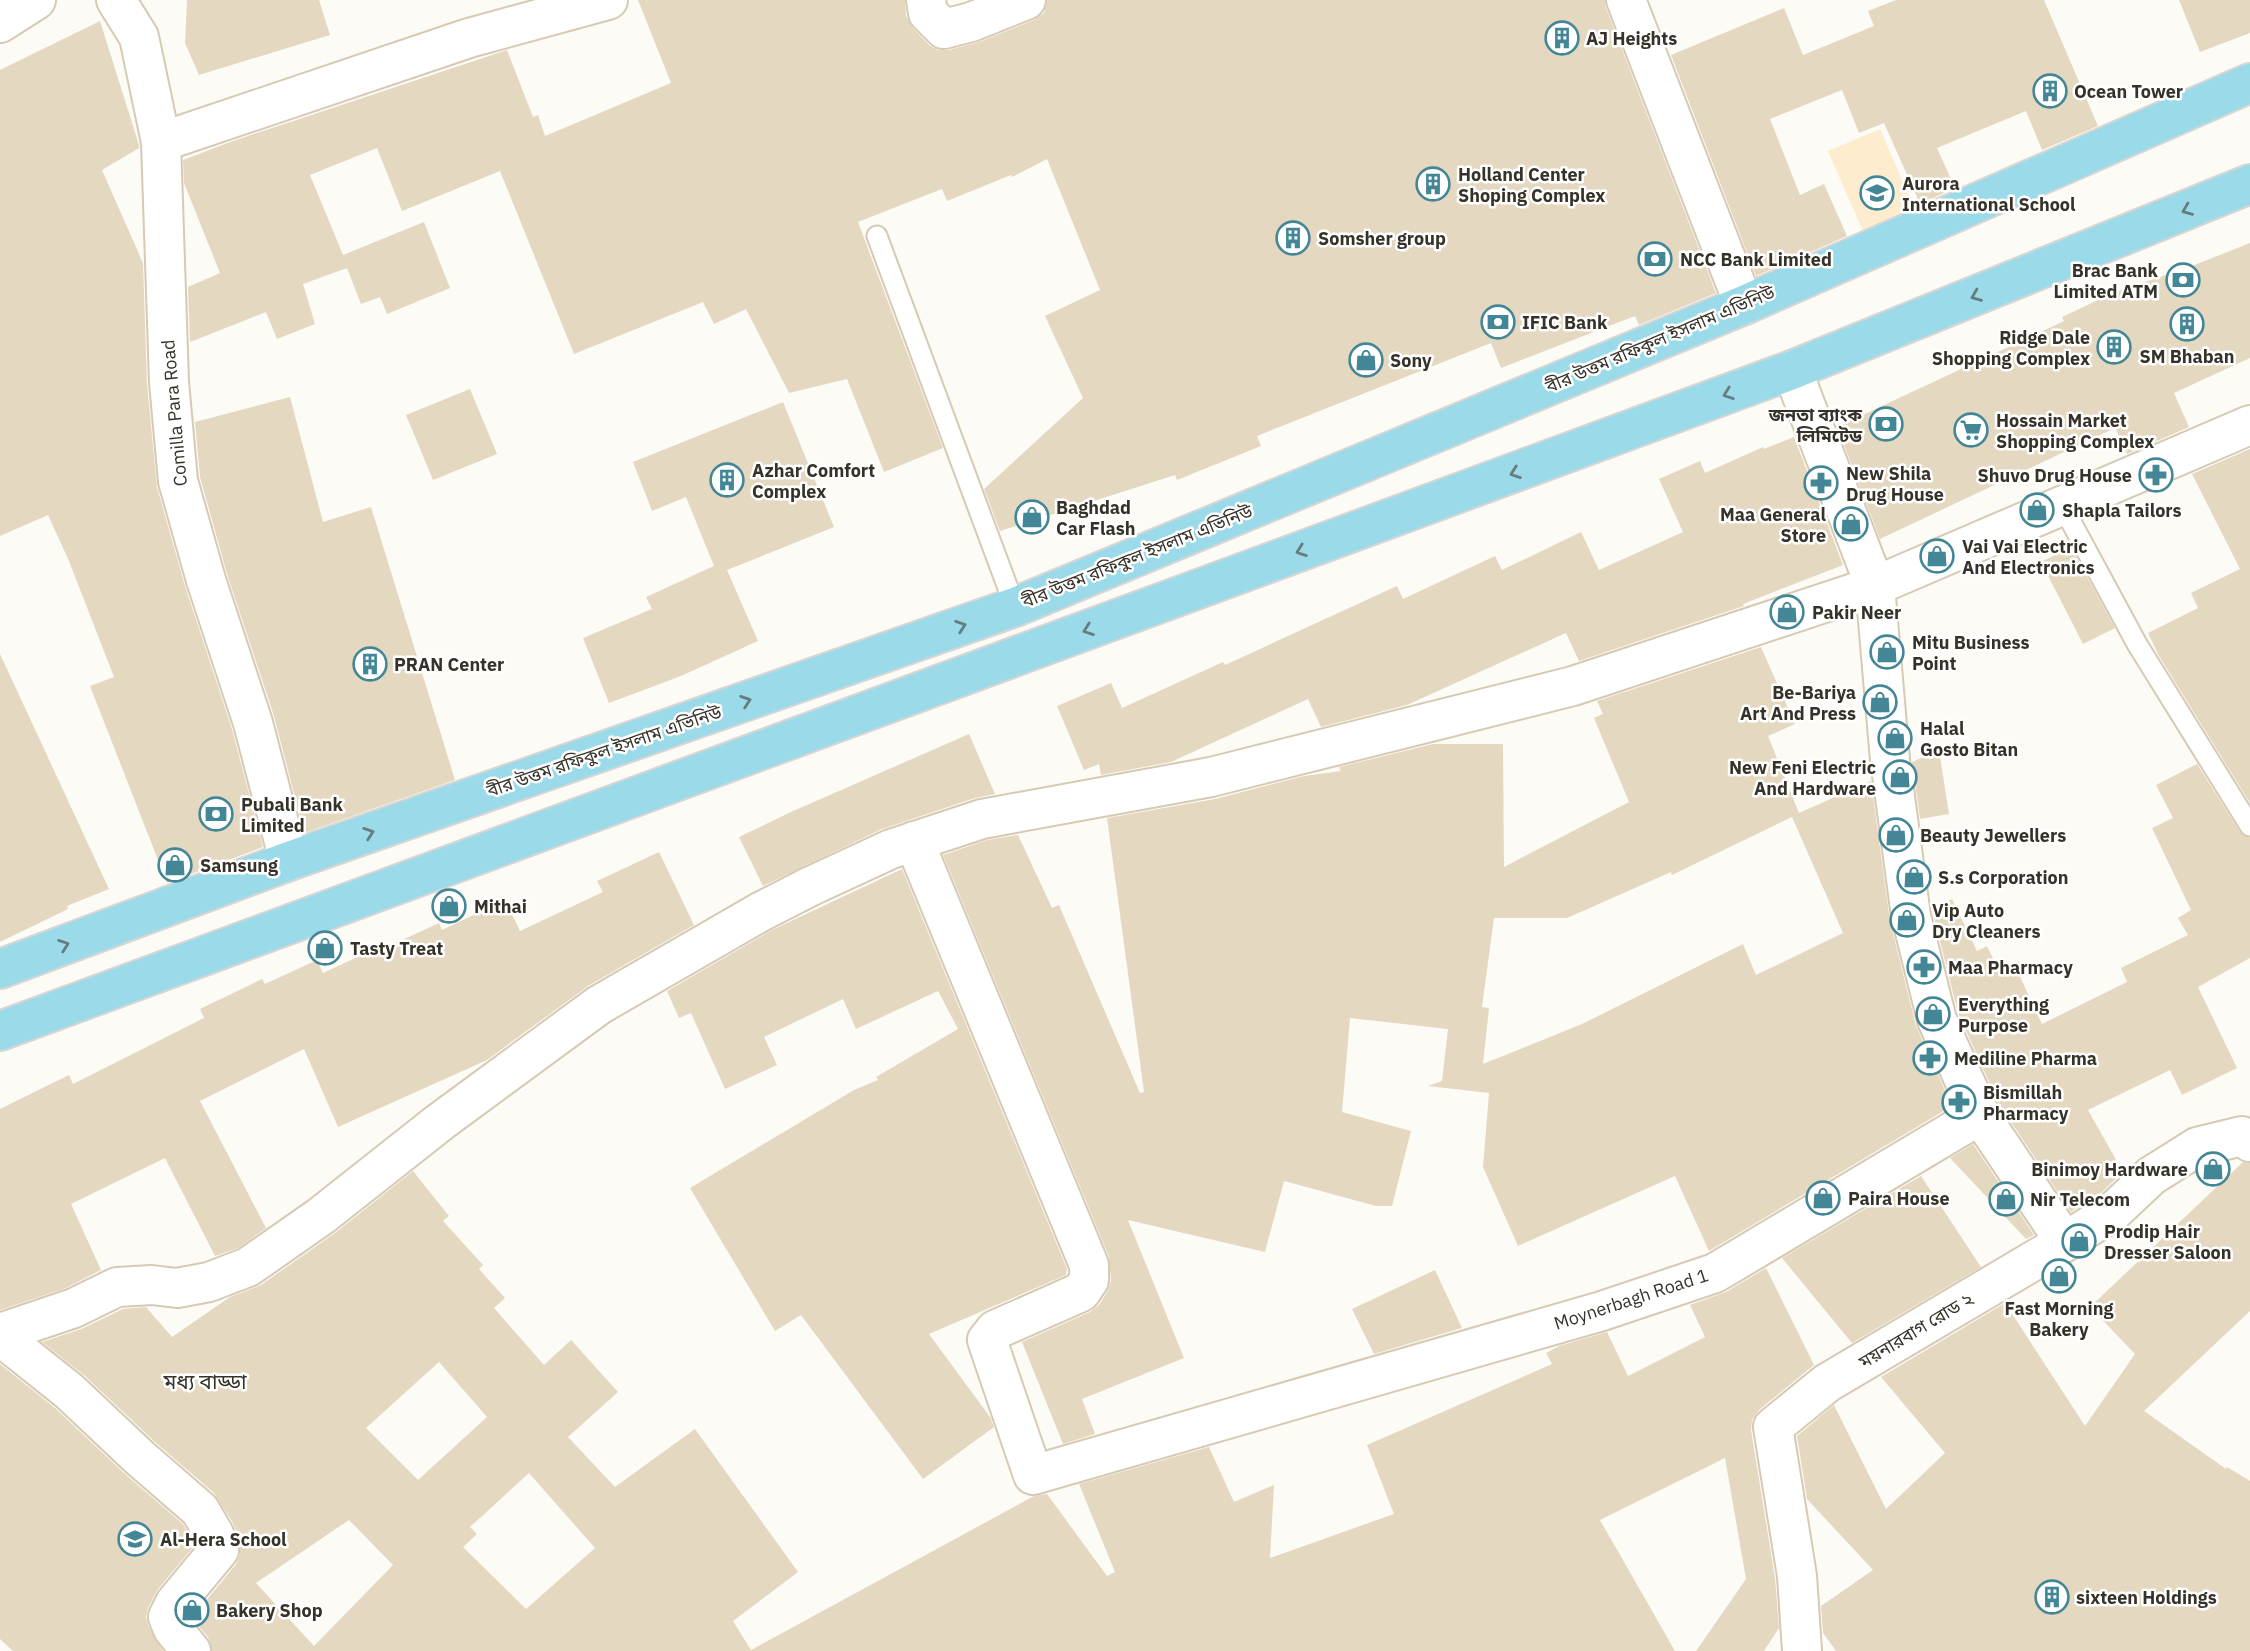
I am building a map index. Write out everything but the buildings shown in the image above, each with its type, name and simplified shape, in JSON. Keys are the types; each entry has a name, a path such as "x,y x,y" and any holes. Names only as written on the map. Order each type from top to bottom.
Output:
{"main road":[{"name":"বীর উত্তম রফিকুল ইসলাম এভিনিউ","path":"0,969 289,861 1015,607 1744,305 2250,83"},
{"path":"0,1031 1793,370 2250,184"}],"street":[{"path":"0,23 36,0"},
{"name":"Comilla Para Road","path":"116,0 139,37 161,142 169,382 178,481 206,580 253,723 289,861"},
{"path":"161,142 469,38 608,0"},
{"path":"926,0 928,13 944,29 971,23 1026,0"},
{"path":"1626,0 1744,305"},
{"path":"1793,370 1875,586 1890,760 1911,916 1937,1020 1980,1115 2065,1242"},
{"path":"0,1334 74,1308 117,1287 152,1285 177,1288 209,1282 248,1267 321,1216 440,1122 599,1005 811,886 914,841 982,819 1211,777 1573,686 1875,586 2250,425"},
{"name":"Moynerbagh Road 1","path":"914,841 1089,1265 1089,1279 1081,1292 995,1330 987,1339 1033,1475 1602,1311 1715,1273 1980,1115"},
{"name":"ময়নারবাগ রোড ২","path":"1802,1651 1797,1576 1773,1427 1826,1383 2065,1242 2115,1210 2151,1176 2197,1147 2242,1136 2250,1142"},
{"path":"0,1334 69,1391 200,1510 214,1534 219,1550 175,1603 168,1617 173,1629 191,1651"}],"lane":[{"path":"877,236 1015,607"},
{"path":"2063,507 2137,644 2250,827"}],"shaded area":[{"name":"Aurora International School","path":"1880,129 1926,236 1875,259 1828,151"}],"place":[{"name":"AJ Heights","path":"1562,38"},
{"name":"Ocean Tower","path":"2050,91"},
{"name":"Holland Center Shoping Complex","path":"1433,184"},
{"name":"Aurora International School","path":"1877,193"},
{"name":"Somsher group","path":"1293,238"},
{"name":"NCC Bank Limited","path":"1655,259"},
{"name":"Brac Bank Limited ATM","path":"2183,280"},
{"name":"IFIC Bank","path":"1498,322"},
{"name":"SM Bhaban","path":"2187,324"},
{"name":"Ridge Dale Shopping Complex","path":"2114,347"},
{"name":"Sony","path":"1366,360"},
{"name":"জনতা ব্যাংক লিমিটেড","path":"1886,424"},
{"name":"Hossain Market Shopping Complex","path":"1971,430"},
{"name":"Shuvo Drug House","path":"2156,475"},
{"name":"Azhar Comfort Complex","path":"727,480"},
{"name":"New Shila Drug House","path":"1821,483"},
{"name":"Shapla Tailors","path":"2037,510"},
{"name":"Baghdad Car Flash","path":"1032,517"},
{"name":"Maa General Store","path":"1851,524"},
{"name":"Vai Vai Electric And Electronics","path":"1937,556"},
{"name":"Pakir Neer","path":"1787,612"},
{"name":"Mitu Business Point","path":"1887,652"},
{"name":"PRAN Center","path":"370,664"},
{"name":"Be-Bariya Art And Press","path":"1880,702"},
{"name":"Halal Gosto Bitan","path":"1895,738"},
{"name":"New Feni Electric And Hardware","path":"1900,777"},
{"name":"Pubali Bank Limited","path":"216,814"},
{"name":"Beauty Jewellers","path":"1896,835"},
{"name":"Samsung","path":"175,865"},
{"name":"S.s Corporation","path":"1914,877"},
{"name":"Mithai","path":"449,906"},
{"name":"Vip Auto Dry Cleaners","path":"1907,920"},
{"name":"Tasty Treat","path":"325,948"},
{"name":"Maa Pharmacy","path":"1924,967"},
{"name":"Everything Purpose","path":"1933,1014"},
{"name":"Mediline Pharma","path":"1930,1058"},
{"name":"Bismillah Pharmacy","path":"1959,1102"},
{"name":"Binimoy Hardware","path":"2213,1169"},
{"name":"Paira House","path":"1823,1198"},
{"name":"Nir Telecom","path":"2006,1199"},
{"name":"Prodip Hair Dresser Saloon","path":"2079,1241"},
{"name":"Fast Morning Bakery","path":"2059,1276"},
{"name":"Al-Hera School","path":"135,1539"},
{"name":"sixteen Holdings","path":"2052,1597"},
{"name":"Bakery Shop","path":"192,1610"}],"district":[{"name":"মধ্য বাড্ডা","path":"205,1381"}]}
